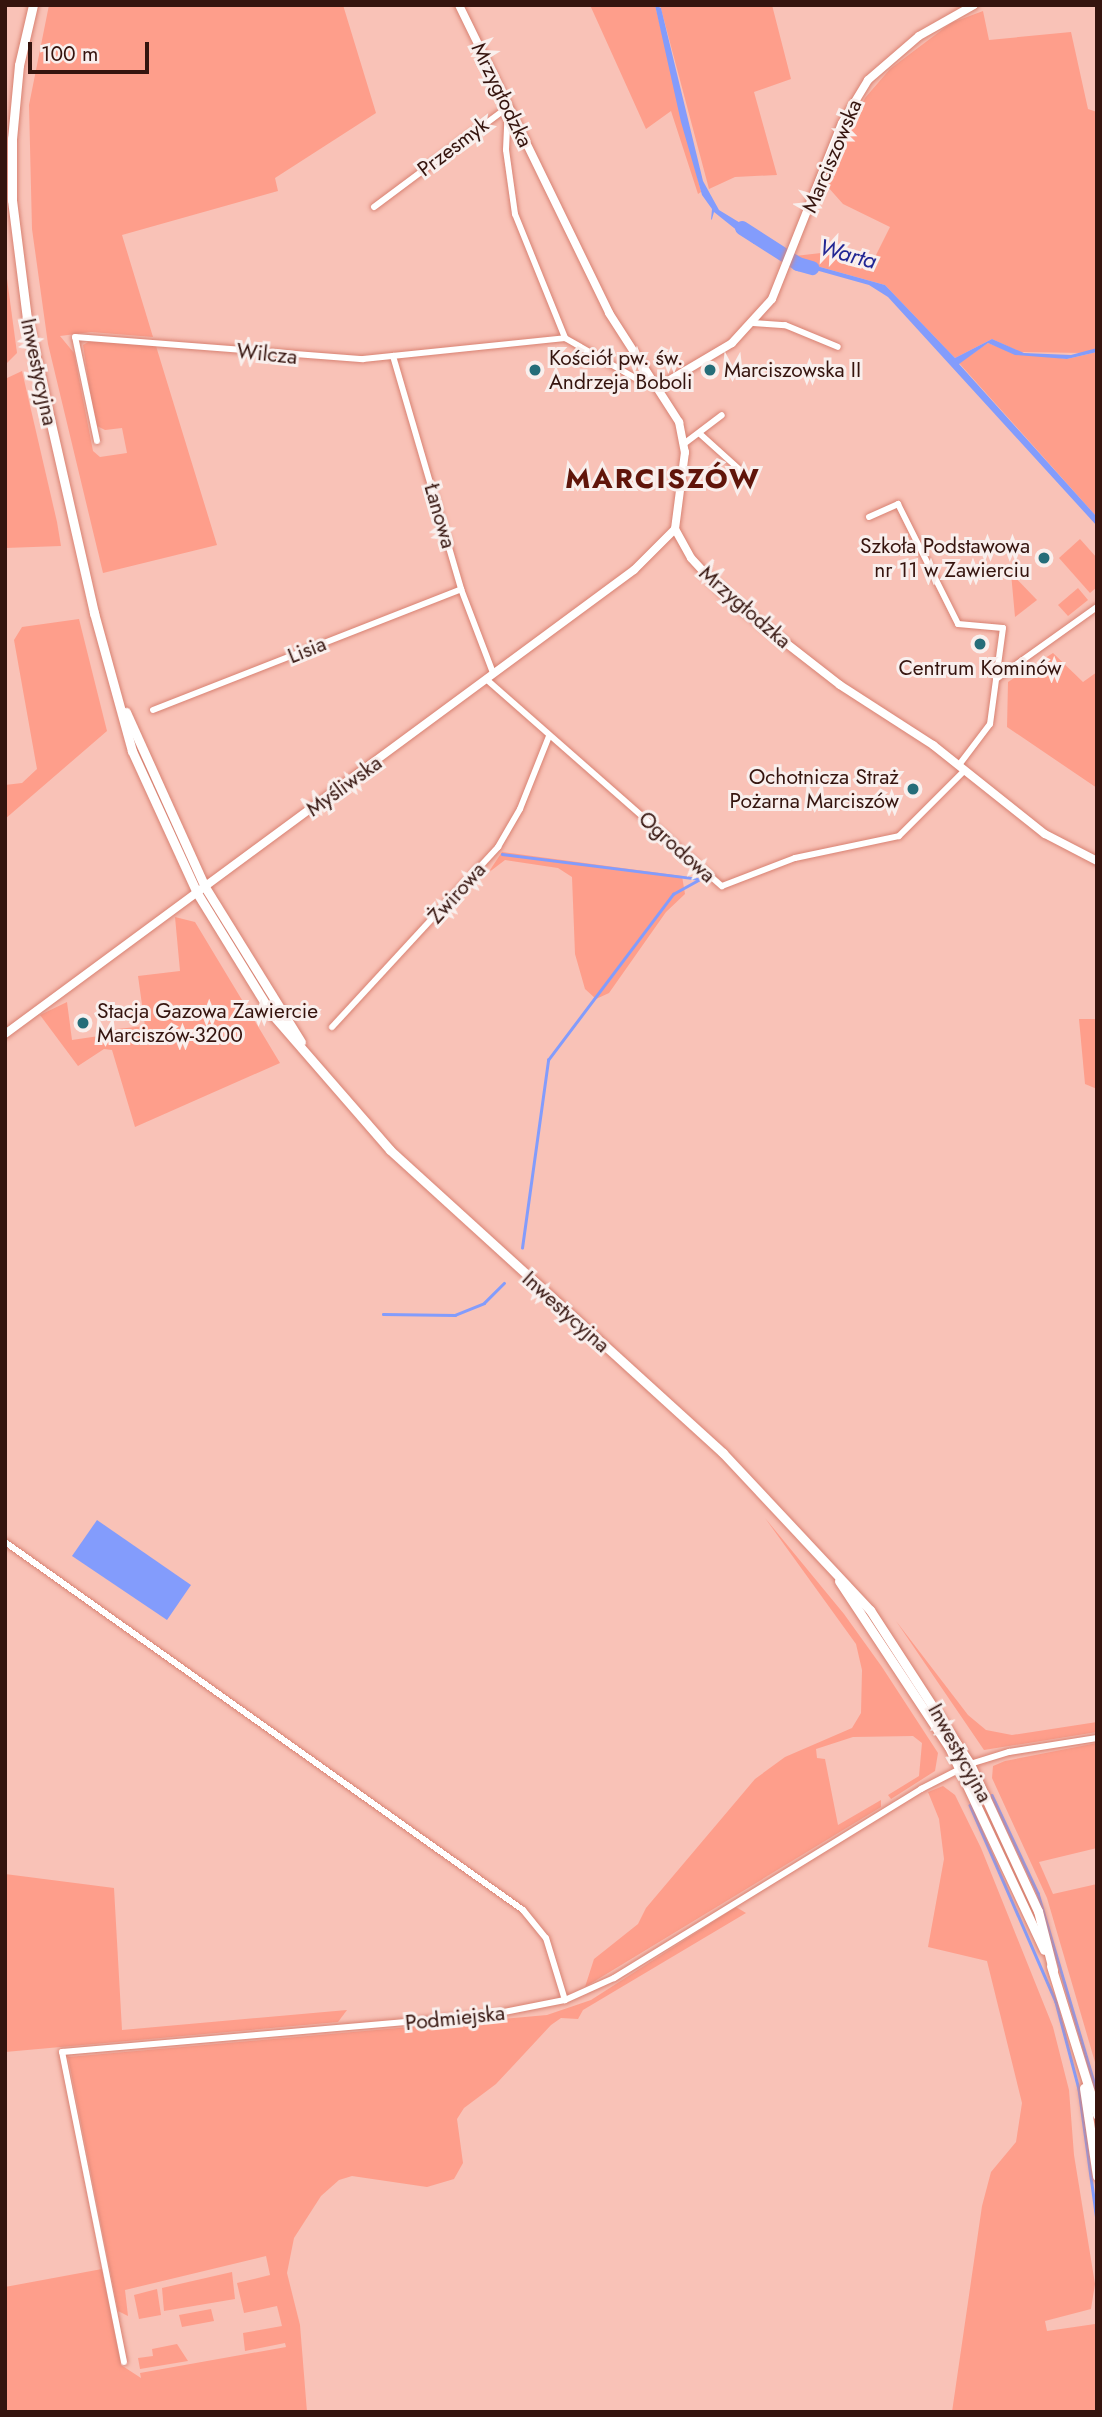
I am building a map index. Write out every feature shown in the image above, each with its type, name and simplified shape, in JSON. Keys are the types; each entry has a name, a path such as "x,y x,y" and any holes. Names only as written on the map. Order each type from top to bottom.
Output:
{"main road":[{"name":"Inwestycyjna","path":"33,5 13,113 15,235 38,373 132,751 197,893 271,1013 423,1183 723,1452 824,1559 884,1628 970,1764 1038,1911 1097,2115"},
{"name":"Inwestycyjna","path":"117,692 205,887 313,1060"},
{"name":"Inwestycyjna","path":"824,1559 909,1682 959,1769 1053,1970"},
{"name":"Inwestycyjna","path":"1079,2059 1097,2176"}],"street":[{"name":"Mrzygłodzka","path":"459,5 609,313 658,387 685,443"},
{"name":"Marciszowska","path":"658,387 732,342 753,323 772,299 842,123 867,80 901,49 974,5"},
{"name":"Przesmyk","path":"374,207 508,107"},
{"name":"Przesmyk","path":"508,107 506,150 515,214 565,338"},
{"path":"753,323 785,325 838,347"},
{"name":"Wilcza","path":"97,441 75,337 296,357 393,356 481,343 565,338"},
{"path":"565,338 635,378"},
{"name":"Łanowa","path":"393,356 489,676"},
{"path":"675,529 685,443 722,415"},
{"path":"699,433 739,469"},
{"path":"869,517 898,504 958,624 1003,628 990,724 962,768"},
{"name":"Mrzygłodzka","path":"675,529 691,558 727,597 840,685 962,768 1045,834 1097,861"},
{"name":"Myśliwska","path":"5,1034 634,570 675,529"},
{"name":"Lisia","path":"153,710 461,589"},
{"path":"996,681 1097,607"},
{"name":"Ogrodowa","path":"489,676 549,736 722,886 795,858 899,836 962,768"},
{"name":"Żwirowa","path":"332,1027 498,847 520,809 549,736"},
{"path":"5,1542 523,1910 546,1938 565,2000"},
{"name":"Podmiejska","path":"124,2362 62,2052 495,2014 565,2000 614,1978 959,1769 1009,1752 1097,1738"}],"shaded area":[{"path":"49,5 343,5 376,113 275,178 278,191 122,235 153,337 91,332 60,336 74,353 93,451 100,457 127,453 122,428 105,430 95,425 83,345 90,341 156,346 217,545 103,573 48,344 32,229 29,105"},
{"path":"590,5 655,5 701,192 698,194 671,111 646,129"},
{"path":"660,5 772,5 791,79 754,92 777,175 735,177 709,189"},
{"path":"983,11 989,40 1071,32 1088,109 1097,112 1097,348 1084,353 1020,352 992,339 955,358 885,285 795,260 795,256 821,253 871,265 890,227 843,204 827,186 845,140 865,98 890,69 951,23"},
{"path":"5,264 17,353 5,365"},
{"path":"988,343 1008,351 1067,359 1097,352 1097,517 959,363"},
{"path":"22,371 61,546 5,548 5,379"},
{"path":"1080,539 1097,558 1097,587 1090,593 1059,558"},
{"path":"1011,573 1037,600 1015,617"},
{"path":"1078,588 1088,600 1068,616 1058,605"},
{"path":"79,619 107,731 5,819 5,785 22,783 37,769 14,640 22,627"},
{"path":"1053,653 1083,682 1097,672 1097,788 1007,727 1008,682"},
{"path":"502,852 682,876 685,894 666,912 609,993 596,999 585,989 575,954 572,877 558,868 505,860 488,873"},
{"path":"175,917 195,922 280,1063 135,1127 112,1050 104,1049 78,1066 40,1015 67,1002 72,1040 99,1036 99,1031 145,1026 138,976 180,971"},
{"path":"1079,1019 1097,1019 1097,1089 1085,1084"},
{"path":"765,1518 844,1614 882,1667 938,1753 935,1771 891,1799 888,1795 919,1776 922,1743 913,1736 853,1737 816,1749 817,1758 825,1759 838,1825 881,1800 881,1807 585,1987 594,1959 638,1924 646,1908 755,1779 785,1757 852,1728 861,1713 862,1670 856,1644"},
{"path":"896,1621 968,1715 986,1730 1012,1735 1097,1722 1097,1732 984,1750"},
{"path":"1097,1743 1097,1848 1039,1862 1053,1894 1097,1884 1097,2069 1047,1898 992,1778 993,1766 1005,1761"},
{"path":"943,1786 955,1795 981,1848 1053,2027 1069,2090 1074,2155 1095,2284 1091,2309 1045,2321 1047,2331 1095,2324 1097,2412 952,2412 982,2206 991,2172 1016,2142 1022,2103 987,1961 928,1947 944,1859 939,1819 928,1792"},
{"path":"5,1874 114,1888 122,2030 347,2010 338,2022 5,2052"},
{"path":"736,1907 746,1913 583,2010 578,2019 561,2018 551,2025 496,2084 464,2108 457,2119 463,2163 454,2179 427,2187 352,2176 339,2180 321,2196 294,2238 287,2273 300,2325 307,2412 5,2412 5,2287 102,2269 121,2365 141,2378 140,2373 286,2347 285,2343 245,2351 243,2333 282,2326 277,2306 244,2313 237,2283 270,2275 266,2256 125,2290 128,2316 118,2311 68,2057 547,2015 591,2000"},
{"path":"232,2272 235,2299 164,2311 162,2288"},
{"path":"157,2289 161,2315 139,2319 134,2295"},
{"path":"211,2309 214,2321 182,2327 179,2315"},
{"path":"177,2344 188,2361 140,2369 138,2358 153,2356 152,2349"}],"water":[{"path":"655,5 661,8 703,181 719,210 760,235 754,244 714,212 711,220 712,209 702,195 681,122"},
{"path":"795,260 885,285 955,358 992,339 1024,353 1071,355 1097,348 1097,352 1067,359 1015,355 988,343 959,364 1097,517 1097,526 888,297 869,285 794,264"},
{"path":"97,1520 191,1585 167,1620 72,1556"}],"waterway":[{"name":"Warta","path":"742,228 798,264 812,268"},
{"path":"502,854 700,879"},
{"path":"522,1248 548,1060 673,894 700,879"},
{"path":"383,1314 455,1315 484,1303 504,1283"},
{"path":"992,1795 1038,1893 1097,2092"},
{"path":"970,1805 1056,2002 1079,2089 1097,2220"}],"place":[{"name":"Kościół pw. św. Andrzeja Boboli","path":"535,370"},
{"name":"Marciszowska II","path":"710,370"},
{"name":"Szkoła Podstawowa nr 11 w Zawierciu","path":"1044,558"},
{"name":"Centrum Kominów","path":"980,644"},
{"name":"Ochotnicza Straż Pożarna Marciszów","path":"913,789"},
{"name":"Stacja Gazowa Zawiercie Marciszów-3200","path":"83,1023"}],"district":[{"name":"MARCISZÓW","path":"663,479"}]}
